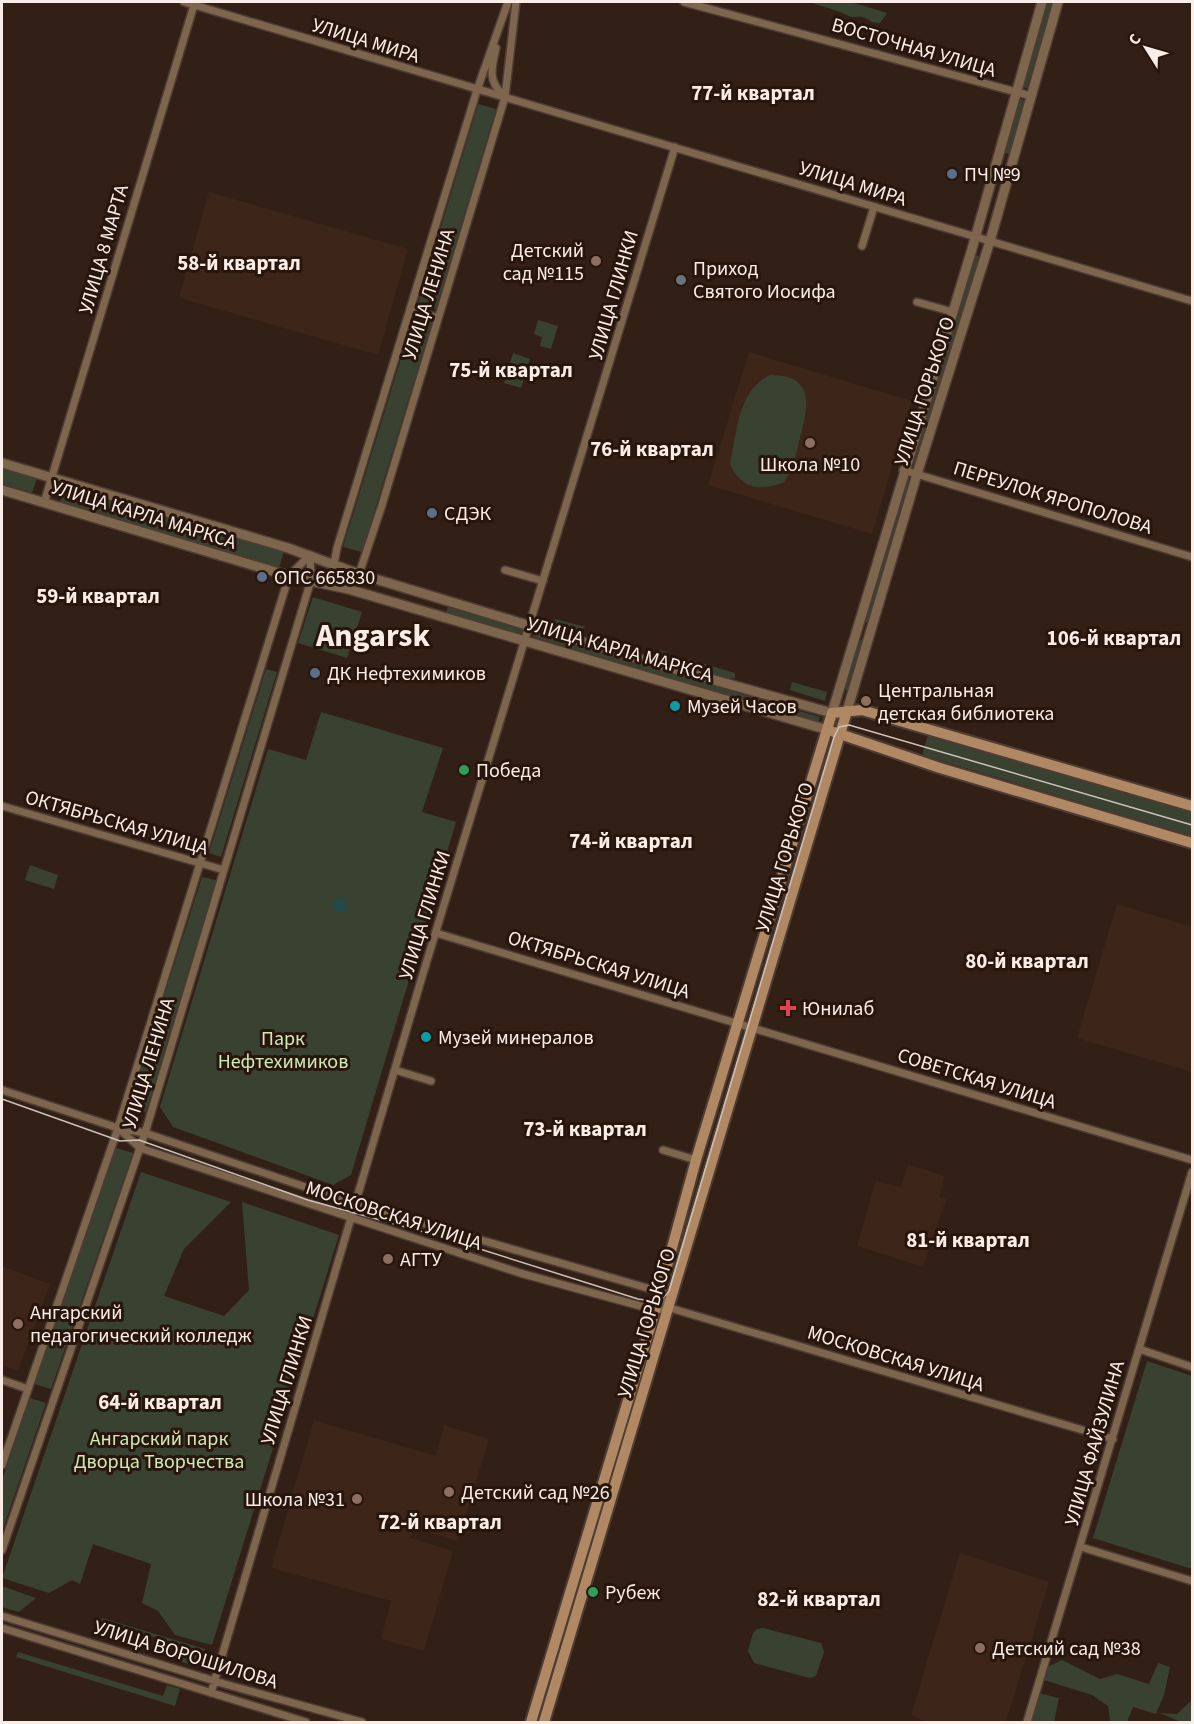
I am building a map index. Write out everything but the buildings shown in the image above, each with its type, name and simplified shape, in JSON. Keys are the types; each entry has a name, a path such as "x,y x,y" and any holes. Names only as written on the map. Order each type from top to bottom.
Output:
{"main road":[{"name":"УЛИЦА ГОРЬКОГО","path":"544,1722 670,1308 847,711"},
{"name":"УЛИЦА КАРЛА МАРКСА","path":"832,713 867,711 1192,806"},
{"name":"УЛИЦА ГОРЬКОГО","path":"531,1722 660,1294 696,1160 832,713"},
{"name":"УЛИЦА КАРЛА МАРКСА","path":"828,730 840,736 1192,843"}],"street":[{"name":"УЛИЦА МИРА","path":"184,2 1192,301"},
{"name":"УЛИЦА ЛЕНИНА","path":"336,586 334,564 477,90 508,2"},
{"name":"УЛИЦА ЛЕНИНА","path":"348,589 359,574 505,97 516,2"},
{"name":"ВОСТОЧНАЯ УЛИЦА","path":"684,2 1031,96"},
{"name":"УЛИЦА ГОРЬКОГО","path":"832,713 903,470 953,312 1042,2"},
{"name":"УЛИЦА ГОРЬКОГО","path":"847,711 917,474 990,241 1058,2"},
{"name":"УЛИЦА 8 МАРТА","path":"44,503 194,5"},
{"path":"501,24 491,78 494,86 505,97"},
{"name":"УЛИЦА ГЛИНКИ","path":"211,1693 436,933 675,147"},
{"path":"862,246 874,207"},
{"path":"917,302 953,312"},
{"path":"411,309 438,318"},
{"name":"УЛИЦА КАРЛА МАРКСА","path":"2,463 310,555 359,574 832,713"},
{"name":"ПЕРЕУЛОК ЯРОПОЛОВА","path":"903,470 1192,557"},
{"name":"УЛИЦА КАРЛА МАРКСА","path":"2,490 289,576 348,589 828,730"},
{"name":"УЛИЦА ЛЕНИНА","path":"2,1465 118,1128 289,576 310,555"},
{"path":"310,555 311,580"},
{"path":"505,570 543,581"},
{"name":"УЛИЦА ЛЕНИНА","path":"2,1550 145,1133 311,580"},
{"path":"857,632 870,636"},
{"name":"ОКТЯБРЬСКАЯ УЛИЦА","path":"2,806 224,870"},
{"name":"ОКТЯБРЬСКАЯ УЛИЦА","path":"436,933 752,1027"},
{"name":"СОВЕТСКАЯ УЛИЦА","path":"752,1027 1192,1160"},
{"path":"396,1070 430,1081"},
{"name":"МОСКОВСКАЯ УЛИЦА","path":"2,1090 118,1128 145,1133 356,1204 660,1294"},
{"name":"МОСКОВСКАЯ УЛИЦА","path":"118,1128 140,1148 520,1273 655,1310 670,1308 1113,1439"},
{"path":"663,1150 696,1160"},
{"name":"УЛИЦА ФАЙЗУЛИНА","path":"1027,1722 1192,1172"},
{"path":"660,1294 670,1308"},
{"path":"1139,1349 1192,1367"},
{"path":"2,1380 28,1389"},
{"path":"1081,1547 1192,1581"},
{"name":"УЛИЦА ВОРОШИЛОВА","path":"2,1616 362,1722"},
{"name":"УЛИЦА ВОРОШИЛОВА","path":"2,1628 306,1722"}],"shaded area":[{"path":"209,192 408,249 378,355 179,298"},
{"name":"Школа №10","path":"749,352 912,401 872,534 708,485"},
{"path":"1117,904 1192,927 1192,1072 1077,1038"},
{"path":"908,1164 945,1176 939,1197 946,1199 923,1267 857,1246 876,1180 901,1188"},
{"name":"Ангарский педагогический колледж","path":"2,1266 50,1284 18,1371 2,1365"},
{"name":"Школа №31","path":"314,1420 436,1456 444,1425 489,1439 458,1541 414,1528 410,1538 453,1551 424,1651 381,1639 391,1601 271,1568"},
{"name":"Детский сад №38","path":"960,1553 1049,1582 1006,1722 926,1722 911,1715"}],"green space":[{"path":"808,2 851,2 887,13 880,23 877,23 863,17 851,17"},
{"path":"1046,2 1053,2 1027,88 1022,87"},
{"path":"1018,98 1024,100 1010,154 1004,153"},
{"path":"478,104 496,109 436,309 418,303"},
{"path":"974,254 982,258 917,465 910,462"},
{"path":"414,316 432,322 362,552 343,547"},
{"path":"538,320 558,326 551,349 540,346 542,337 534,334"},
{"path":"513,353 530,359 521,388 504,383"},
{"path":"770,375 785,376 802,386 805,394 805,415 794,461 784,482 759,487 740,479 730,464 737,426 745,401 759,382"},
{"path":"2,468 37,478 32,493 2,484"},
{"path":"905,478 912,480 871,624 864,621"},
{"path":"65,486 284,551 279,568 60,503"},
{"path":"313,597 362,612 347,658 298,643"},
{"path":"448,607 523,629 522,634 446,612"},
{"path":"555,619 586,627 572,633 553,627"},
{"path":"534,633 820,717 818,722 533,637"},
{"path":"858,639 866,641 851,691 844,689"},
{"path":"659,650 667,652 673,661 683,662 688,659 735,673 735,678 727,679 660,659"},
{"path":"266,669 277,672 221,857 209,853"},
{"path":"792,682 827,692 825,701 790,690"},
{"name":"Парк Нефтехимиков","path":"321,712 443,748 422,812 456,822 351,1175 333,1185 173,1127 160,1107 268,749 306,760"},
{"path":"928,735 1192,812 1192,836 922,755"},
{"path":"30,865 58,875 54,889 25,880"},
{"path":"202,877 216,880 146,1112 129,1106"},
{"path":"116,1148 133,1153 51,1389 34,1384"},
{"name":"Ангарский парк Дворца Творчества","path":"141,1172 231,1202 184,1249 164,1296 224,1316 249,1290 242,1202 339,1235 212,1645 175,1635 158,1611 142,1603 151,1564 93,1544 80,1584 72,1580 49,1593 2,1578"},
{"path":"645,1356 648,1364 584,1578 580,1576"},
{"path":"1147,1361 1192,1376 1192,1569 1093,1538"},
{"path":"30,1398 46,1403 2,1532 2,1480"},
{"path":"577,1583 582,1585 541,1722 535,1722"},
{"path":"2,1586 36,1598 19,1612 2,1607"},
{"path":"102,1618 205,1649 199,1667 175,1660 174,1643 101,1621"},
{"path":"763,1628 821,1643 824,1652 816,1676 810,1678 754,1663 748,1651 753,1633"},
{"path":"18,1652 163,1696 167,1685 180,1689 175,1706 16,1657"},
{"path":"1062,1660 1100,1679 1117,1674 1149,1684 1158,1663 1170,1667 1164,1695 1156,1714 1133,1707 1127,1722 1105,1722 1110,1721 1108,1706 1092,1695 1044,1680 1046,1668"},
{"path":"1038,1693 1059,1698 1054,1722 1030,1722"},
{"path":"1192,1700 1192,1722 1181,1722 1160,1713 1177,1714"}],"water":[{"path":"337,898 343,898 347,905 343,912 337,912 333,908 333,902"}],"tram line":[{"path":"2,1099 120,1141 139,1140 308,1200 445,1238 638,1299 656,1300 669,1291 834,737 839,727 849,725 1192,825"}],"place":[{"name":"ПЧ №9","path":"952,174"},
{"name":"Детский сад №115","path":"596,261"},
{"name":"Приход Святого Иосифа","path":"681,280"},
{"name":"Школа №10","path":"810,443"},
{"name":"СДЭК","path":"432,513"},
{"name":"ОПС 665830","path":"262,577"},
{"name":"ДК Нефтехимиков","path":"315,673"},
{"name":"Центральная детская библиотека","path":"866,701"},
{"name":"Музей Часов","path":"675,706"},
{"name":"Победа","path":"464,770"},
{"name":"Юнилаб","path":"788,1008"},
{"name":"Музей минералов","path":"426,1037"},
{"name":"АГТУ","path":"388,1259"},
{"name":"Ангарский педагогический колледж","path":"18,1324"},
{"name":"Детский сад №26","path":"449,1492"},
{"name":"Школа №31","path":"357,1499"},
{"name":"Рубеж","path":"593,1592"},
{"name":"Детский сад №38","path":"980,1648"}],"district":[{"name":"77-й квартал","path":"753,93"},
{"name":"58-й квартал","path":"239,263"},
{"name":"75-й квартал","path":"511,370"},
{"name":"76-й квартал","path":"652,449"},
{"name":"59-й квартал","path":"98,596"},
{"name":"Angarsk","path":"373,635"},
{"name":"106-й квартал","path":"1114,638"},
{"name":"74-й квартал","path":"631,841"},
{"name":"80-й квартал","path":"1027,961"},
{"name":"73-й квартал","path":"585,1129"},
{"name":"81-й квартал","path":"968,1240"},
{"name":"64-й квартал","path":"160,1402"},
{"name":"72-й квартал","path":"440,1522"},
{"name":"82-й квартал","path":"819,1599"}]}
